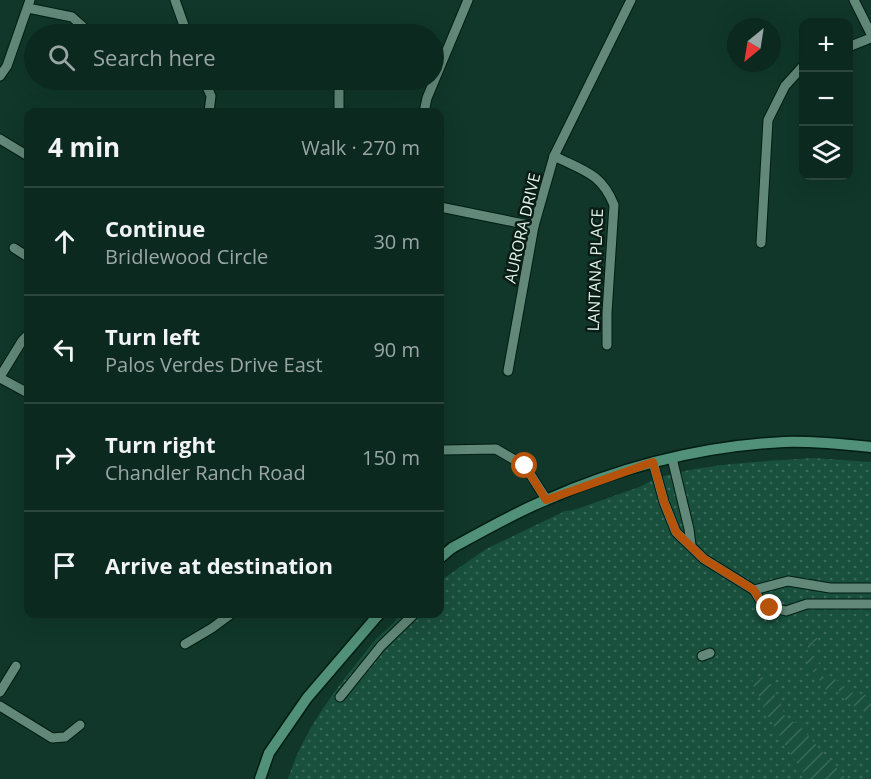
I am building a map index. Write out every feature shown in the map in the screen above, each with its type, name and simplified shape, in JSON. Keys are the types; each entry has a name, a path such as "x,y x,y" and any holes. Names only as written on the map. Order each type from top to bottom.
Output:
{"main road":[{"path":"444,555 452,548 546,500 653,462 722,449 784,442 871,447"},
{"path":"260,779 269,753 307,698 376,618"}],"street":[{"path":"175,0 184,24"},
{"path":"444,57 468,0"},
{"name":"AURORA DRIVE","path":"508,371 534,226 554,156 631,0"},
{"path":"853,45 871,36 854,0"},
{"path":"0,76 7,66 29,4 72,17 80,24"},
{"path":"761,243 768,120 784,86 799,70"},
{"path":"208,90 211,96 209,108"},
{"path":"339,90 339,108"},
{"path":"425,108 430,90"},
{"path":"0,139 24,154"},
{"name":"LANTANA PLACE","path":"554,156 595,176 608,189 615,205 607,313 607,345"},
{"path":"444,208 534,226"},
{"path":"14,248 24,254"},
{"path":"24,339 0,378 24,391"},
{"path":"444,450 496,448 525,466 546,500"},
{"path":"672,458 691,545"},
{"path":"653,462 664,502 676,532 704,559 754,590 760,600 775,609 786,611 807,604 871,604"},
{"path":"754,590 788,581 830,588 871,588"},
{"path":"807,604 808,584"},
{"path":"185,644 226,618"},
{"path":"340,698 381,646 410,618"},
{"path":"0,692 16,666"},
{"path":"0,706 52,738 65,737 80,725"}],"green space":[{"path":"814,458 871,462 871,779 288,779 303,742 313,725 335,691 372,644 397,618 444,618 444,578 486,549 565,511 574,510 657,479 700,468"},
{"path":"812,638 817,638 818,641 813,642 812,657 819,659 820,662 815,667 826,680 831,677 843,684 843,691 867,695 871,700 869,718 862,709 858,711 851,702 848,704 835,685 827,691 810,667 807,668 808,645"},
{"path":"752,676 766,678 777,692 774,695 786,718 797,723 846,779 808,779 763,708 764,705 753,685"}],"route":[{"path":"525,466 546,500 653,462 664,502 676,532 704,559 754,590 760,600 770,608"}]}
